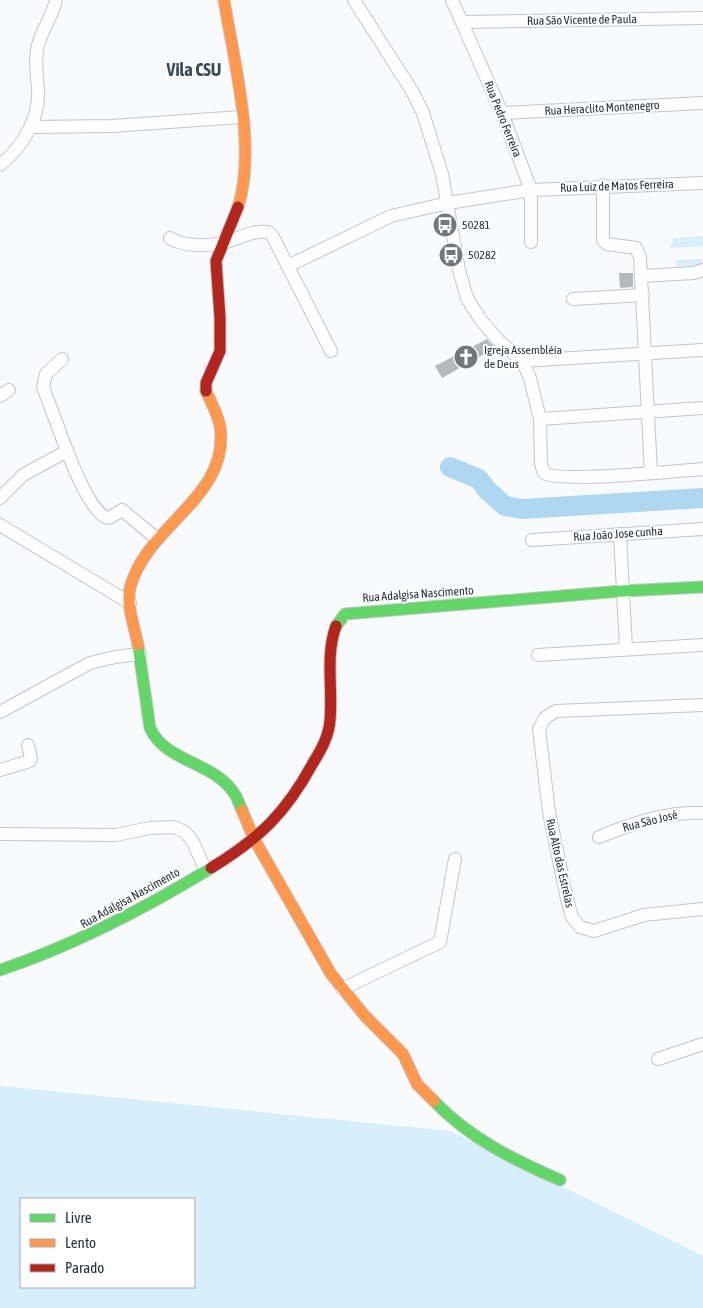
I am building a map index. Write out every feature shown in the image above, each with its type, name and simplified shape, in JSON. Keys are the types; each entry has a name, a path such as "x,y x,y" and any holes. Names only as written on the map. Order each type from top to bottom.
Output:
{"street":[{"path":"0,165 12,154 31,127 38,90 35,68 37,50 43,29 56,0"},
{"path":"224,0 246,142 246,172 236,212 221,243 216,261 220,352 214,371 205,384 220,426 218,462 215,472 201,492 157,539 135,574 130,590 130,604 140,654 148,721 154,737 164,747 214,774 230,786 237,797 254,839 342,989 365,1016 403,1054 417,1084 451,1118 486,1144 520,1163 560,1180"},
{"path":"354,0 424,113 433,140 448,204 459,270 467,298 480,319 498,341 522,362 534,390 540,419 540,464 546,475 590,476 703,469"},
{"name":"Rua Pedro Ferreira","path":"452,0 502,113 531,190 531,242"},
{"name":"Rua São Vicente de Paula","path":"462,22 703,18"},
{"name":"Rua Heraclito Montenegro","path":"502,113 703,103"},
{"path":"31,127 112,126 241,117"},
{"name":"Rua Luiz de Matos Ferreira","path":"288,266 391,216 448,204 531,190 703,183"},
{"path":"603,186 603,240 612,245 636,248 640,257 647,353 652,473"},
{"path":"170,238 175,242 193,244 221,243 261,231 268,232 272,235 331,351"},
{"path":"642,276 694,273 703,270"},
{"path":"573,299 643,295"},
{"path":"522,362 703,350"},
{"path":"62,359 46,374 43,387 66,452 84,488 103,517 109,518 122,510 157,539"},
{"path":"540,419 703,408"},
{"path":"0,498 23,475 66,452"},
{"path":"0,525 130,604"},
{"name":"Rua João Jose cunha","path":"532,540 703,529"},
{"path":"620,534 626,648"},
{"name":"Rua Adalgisa Nascimento","path":"0,970 69,945 111,927 206,871 254,839 276,818 289,802 308,772 330,723 331,645 334,628 340,617 352,612 468,605 622,591 703,587"},
{"path":"538,655 626,648 703,645"},
{"path":"0,712 90,663 114,657 140,654"},
{"name":"Rua Alto das Estrelas","path":"703,705 556,711 545,718 540,729 548,812 572,917 580,927 585,930 594,931 644,915 703,910"},
{"path":"0,770 30,761 28,745"},
{"name":"Rua São José","path":"599,837 653,819 681,813 703,813"},
{"path":"0,834 116,835 150,828 174,827 184,832 193,842 206,871"},
{"path":"342,989 440,942 455,859"},
{"path":"658,1059 703,1044"}],"shaded area":[{"path":"703,236 703,246 670,248 674,238"},
{"path":"702,259 699,271 677,272 676,260"},
{"path":"0,1086 450,1131 703,1256 703,1308 0,1308"}],"building":[{"path":"619,273 633,273 633,287 620,288"},
{"name":"Igreja Assembléia de Deus","path":"487,339 495,348 442,378 435,366"}],"waterway":[{"path":"450,467 479,479 487,490 505,506 522,509 703,498"}],"traffic: fast":[{"path":"336,626 345,614 622,591 703,587"},
{"path":"138,645 150,728 157,739 167,748 215,775 225,783 235,795 242,810"},
{"path":"0,970 82,938 109,925 211,868"},
{"path":"434,1101 477,1137 509,1156 560,1180"}],"traffic: slow":[{"path":"224,0 238,77 245,132 243,184 238,207"},
{"path":"138,645 129,595 139,566 152,546 201,492 213,472 220,451 220,426 206,391"},
{"path":"242,810 254,839 331,974 365,1016 403,1054 417,1084 434,1101"}],"traffic: jam":[{"path":"206,391 206,383 220,351 216,261 238,207"},
{"path":"211,868 244,846 270,823 293,796 322,748 329,726 331,708 331,649 336,626"}],"place":[{"name":"50281","path":"445,225"},
{"name":"50282","path":"451,255"},
{"name":"Igreja Assembléia de Deus","path":"466,357"}],"district":[{"name":"Vila CSU","path":"194,69"}]}
